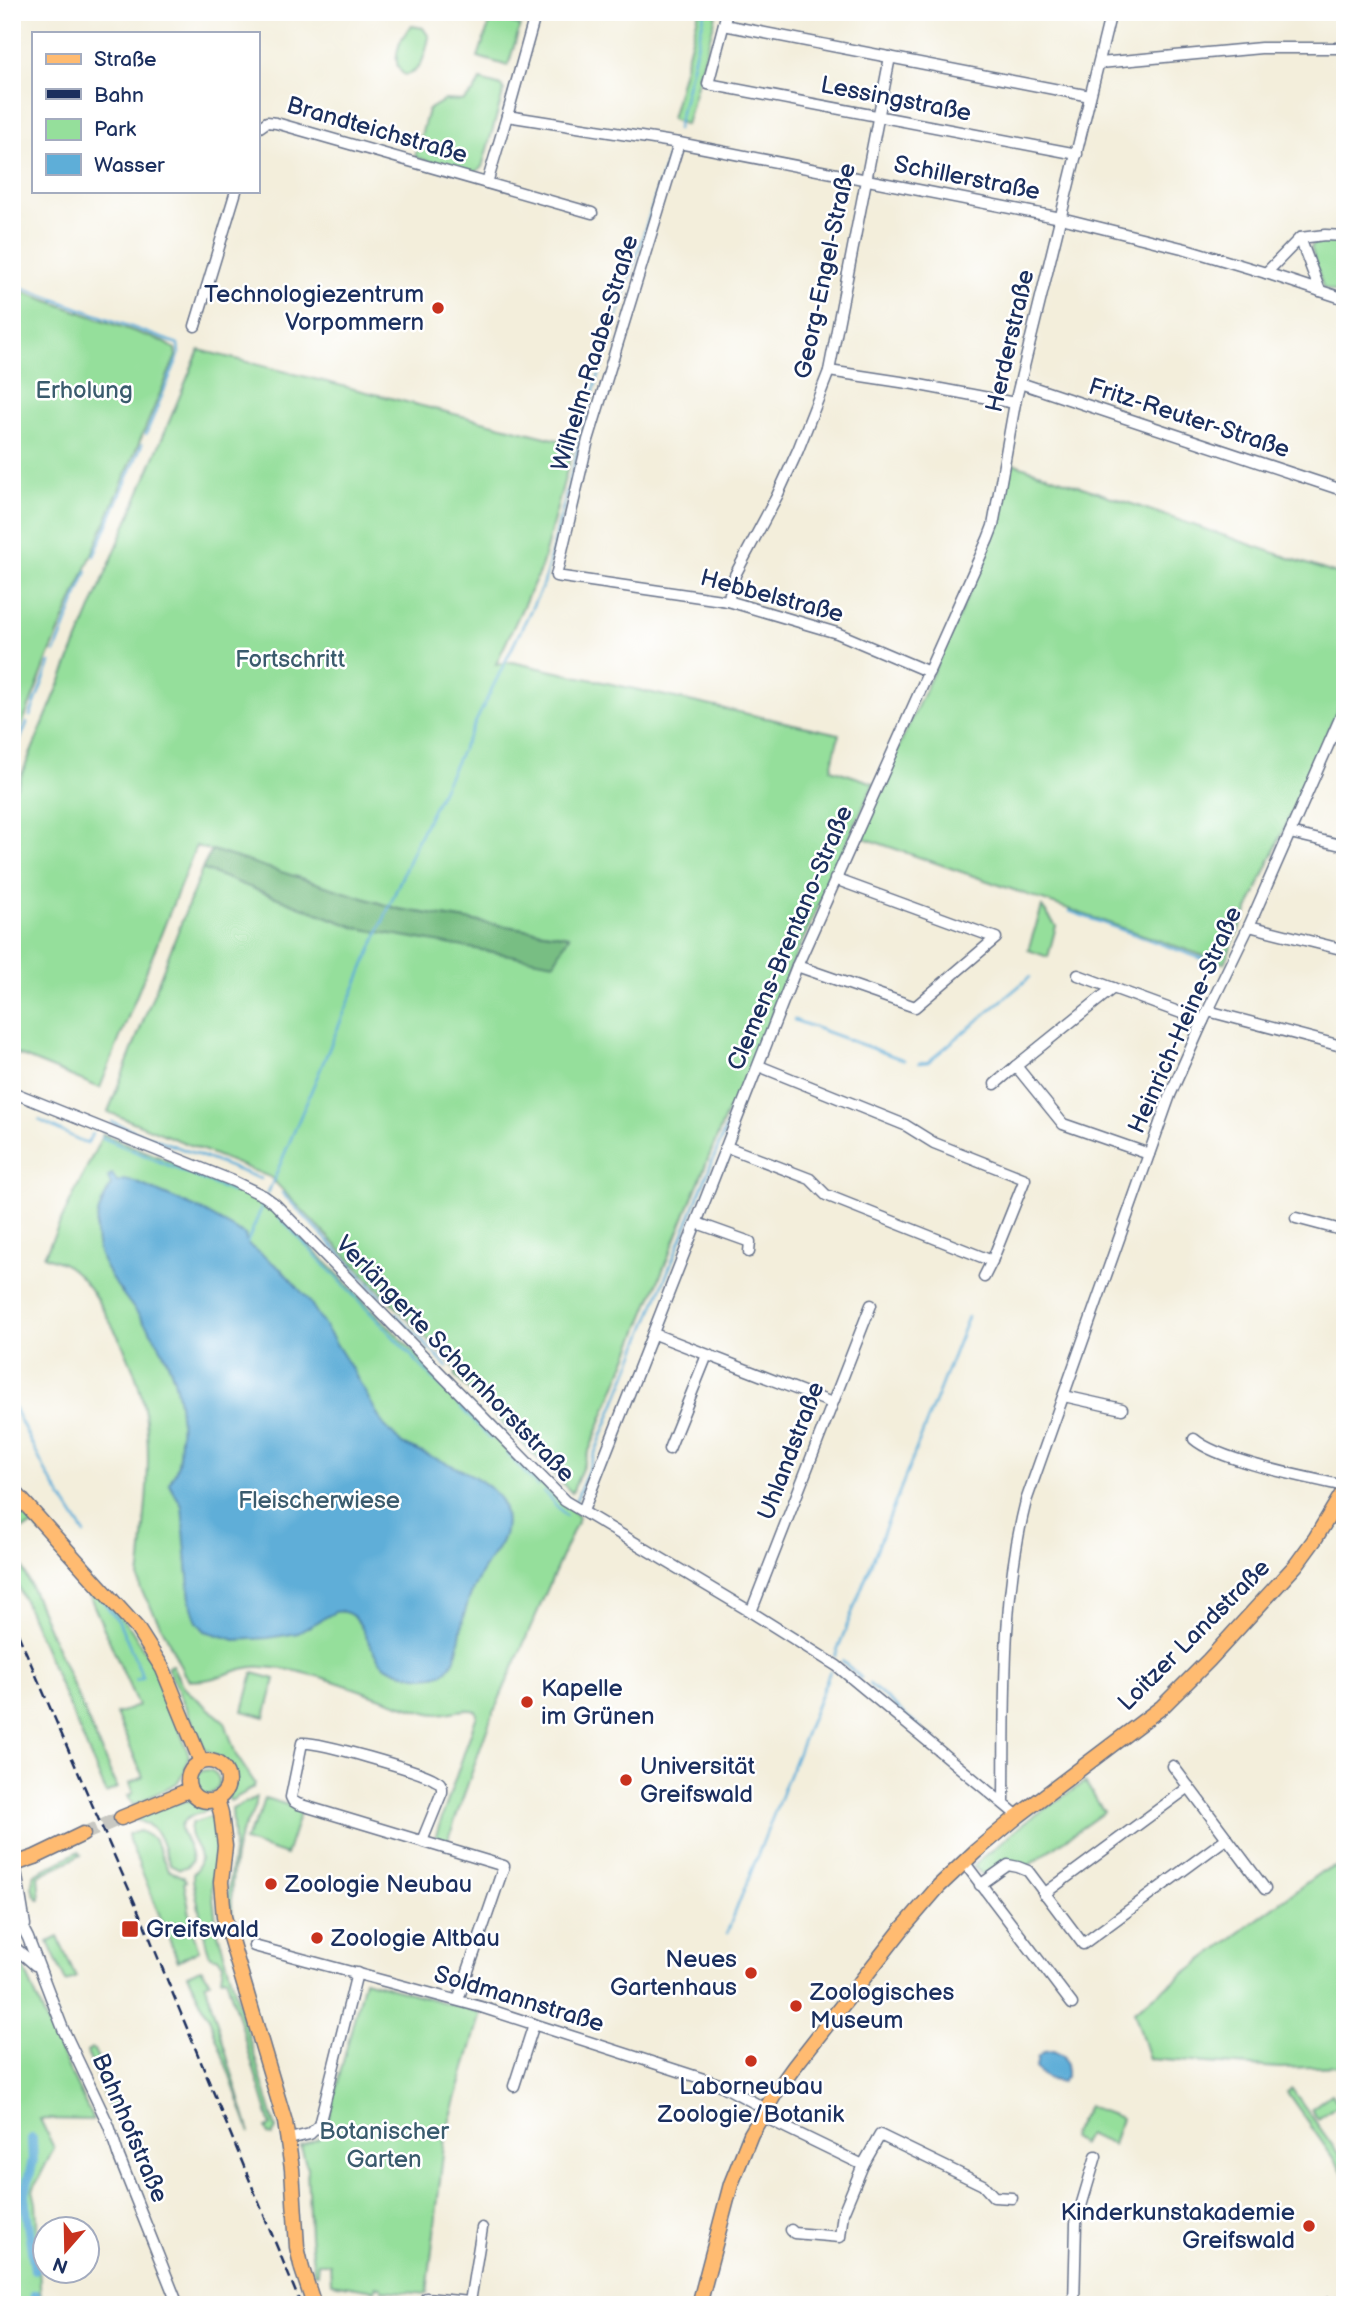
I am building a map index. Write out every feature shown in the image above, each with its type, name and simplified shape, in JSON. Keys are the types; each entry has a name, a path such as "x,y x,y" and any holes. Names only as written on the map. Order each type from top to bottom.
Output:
{"main road":[{"name":"Loitzer Landstraße","path":"699,2305 736,2168 748,2141 794,2067 902,1929 936,1889 964,1862 1018,1816 1162,1707 1296,1565 1345,1488"},
{"path":"12,1489 112,1598 143,1637 163,1670 201,1762"},
{"path":"201,1762 215,1762 225,1771 228,1784 217,1799 203,1801 189,1790 188,1776 195,1765 201,1762"},
{"path":"121,1818 189,1790"},
{"path":"217,1799 225,1846 221,1881 224,1917 289,2139 297,2247 314,2305"},
{"path":"13,1865 83,1834"},
{"path":"1329,2305 1345,2304"}],"street":[{"name":"Brandteichstraße","path":"487,183 536,12"},
{"path":"727,12 724,25 1090,96"},
{"name":"Herderstraße","path":"929,672 993,526 1015,403 1111,12"},
{"name":"Lessingstraße","path":"724,25 708,84 1077,153"},
{"path":"1100,63 1261,48 1345,48"},
{"name":"Georg-Engel-Straße","path":"728,601 735,575 782,485 829,371 890,57"},
{"name":"Schillerstraße","path":"507,116 679,143 1060,218 1186,249 1345,299"},
{"name":"Brandteichstraße","path":"259,127 267,122 276,123 592,213"},
{"name":"Wilhelm-Raabe-Straße","path":"556,576 588,440 679,143"},
{"path":"195,326 236,192"},
{"path":"1266,272 1300,238 1345,236"},
{"path":"1300,238 1320,291"},
{"path":"829,371 1015,403"},
{"name":"Fritz-Reuter-Straße","path":"1020,383 1345,492"},
{"name":"Hebbelstraße","path":"556,576 728,601 837,633 929,672"},
{"name":"Clemens-Brentano-Straße","path":"583,1511 797,966 929,672"},
{"name":"Heinrich-Heine-Straße","path":"1004,1803 1006,1664 1015,1546 1026,1501 1170,1095 1290,833 1339,736 1345,707"},
{"path":"1290,833 1345,846"},
{"path":"797,966 915,1007 996,938 835,879"},
{"path":"1249,926 1345,950"},
{"path":"1077,975 1205,1016 1345,1047"},
{"path":"995,1084 1113,988"},
{"path":"759,1066 905,1125 934,1143 1025,1179 984,1277"},
{"path":"1016,1066 1063,1124 1149,1154"},
{"name":"Verlängerte Scharnhorststraße","path":"12,1092 233,1181 267,1198 565,1501 837,1666 1018,1816"},
{"path":"727,1147 810,1179 826,1195 992,1261"},
{"path":"1296,1218 1345,1231"},
{"path":"697,1223 750,1242 749,1252"},
{"name":"Uhlandstraße","path":"751,1612 871,1305"},
{"path":"654,1334 832,1403"},
{"path":"669,1449 707,1355"},
{"path":"1064,1396 1122,1409"},
{"path":"1194,1438 1199,1444 1226,1455 1345,1488"},
{"path":"422,1841 442,1792 438,1781 356,1755 302,1743 291,1797 293,1801 422,1841 504,1866 458,2000"},
{"path":"1173,1766 1265,1889"},
{"path":"1044,1894 1189,1787"},
{"path":"980,1885 1008,1865 1028,1871 1083,1944 1227,1838"},
{"path":"964,1862 1072,2004"},
{"name":"Bahnhofstraße","path":"13,1865 27,1938"},
{"name":"Bahnhofstraße","path":"12,1907 63,2029 109,2126 177,2305"},
{"name":"Bahnhofstraße","path":"12,1945 39,1970"},
{"name":"Soldmannstraße","path":"254,1946 458,2000 719,2084 764,2112 863,2165"},
{"path":"289,2139 310,2134 318,2125 357,1973"},
{"path":"514,2086 534,2024"},
{"path":"792,2230 794,2233 840,2237 843,2213 863,2165 880,2135 983,2185 994,2197 1012,2198"},
{"path":"1074,2305 1071,2221 1096,2156"},
{"path":"426,2298 470,2304 481,2228"}],"green space":[{"path":"699,12 717,12 686,125 671,119"},
{"path":"492,16 520,26 508,66 478,57"},
{"path":"412,26 423,28 429,37 419,66 405,75 398,65 398,51 403,36"},
{"path":"480,80 502,86 504,90 482,167 475,172 465,172 415,157 428,110 445,100 463,101 474,92"},
{"path":"1319,239 1345,240 1345,295 1323,288 1311,247"},
{"name":"Erholung","path":"12,288 164,342 175,349 176,356 48,658 12,751"},
{"name":"Fortschritt","path":"199,350 574,444 541,568 496,664 512,662 839,734 831,769 874,783 788,973 735,1112 728,1110 572,1493 455,1376 457,1370 270,1177 108,1112 202,869 357,928 568,936 398,909 196,846 100,1088 12,1052 12,798"},
{"path":"1009,462 1345,577 1345,693 1224,963 858,836 974,583"},
{"path":"212,850 398,909 569,936 554,963 357,928 202,869"},
{"path":"1042,907 1056,926 1048,957 1028,950"},
{"name":"Fleischerwiese","path":"103,1134 240,1190 273,1208 545,1486 579,1517 491,1718 447,1843 435,1838 477,1715 476,1711 429,1713 326,1679 284,1669 253,1667 198,1681 189,1680 140,1588 148,1438 140,1392 123,1346 92,1292 69,1267 44,1256"},
{"path":"12,1495 42,1528 41,1533 34,1525 12,1533"},
{"path":"12,1543 117,1788 106,1793 12,1572"},
{"path":"52,1544 56,1545 131,1629 157,1671 189,1755 184,1773 177,1783 133,1806 128,1796 133,1793 130,1783 143,1777 116,1714 138,1706 80,1574"},
{"path":"172,1665 183,1687 225,1722 236,1755 255,1783 253,1788 230,1801 228,1797 234,1786 233,1770 205,1749 167,1667"},
{"path":"253,1673 275,1679 265,1717 243,1711"},
{"path":"207,1770 215,1774 219,1782 215,1790 207,1794 199,1790 195,1782 199,1774"},
{"path":"1085,1782 1104,1812 1025,1868 982,1874 973,1866 1024,1823"},
{"path":"256,1797 253,1813 242,1831 233,1870 234,1929 226,1906 234,1846 232,1809"},
{"path":"265,1798 301,1809 286,1855 244,1841 261,1812"},
{"path":"190,1800 209,1810 194,1815 181,1825 192,1860 188,1866 180,1869 170,1864 155,1831 143,1822 133,1819 168,1805"},
{"path":"213,1816 217,1842 212,1890 217,1929 276,2129 272,2136 268,2135 266,2128 271,2126 226,1977 221,1978 223,1964 219,1958 210,1956 207,1947 193,1880 200,1859 190,1829 192,1823"},
{"path":"140,1831 154,1839 168,1870 186,1881 184,1882 194,1936 199,1950 178,1961 129,1840 128,1834"},
{"path":"79,1851 81,1855 38,1876 38,1899 32,1887 35,1874"},
{"path":"1345,1864 1345,2066 1280,2068 1149,2059 1134,2011 1321,1872"},
{"path":"58,1937 76,1977 66,1982 48,1942"},
{"path":"12,1953 23,1965 93,2120 40,2119 54,2148 33,2190 37,2216 32,2216 32,2286 40,2286 41,2305 12,2305"},
{"path":"201,1969 211,1981 205,1983 250,2133 210,2020 187,1975"},
{"name":"Botanischer Garten","path":"364,1980 481,2013 445,2137 427,2294 382,2290 382,2287 376,2286 375,2290 331,2283 330,2263 318,2263 317,2273 314,2273 307,2168 301,2146 318,2139 326,2128"},
{"path":"91,2048 118,2110 115,2114 111,2112 87,2052"},
{"path":"1292,2089 1345,2163 1345,2175 1287,2092"},
{"path":"1331,2094 1339,2104 1318,2119 1311,2109"},
{"path":"1088,2106 1121,2118 1113,2145 1087,2134 1082,2144 1071,2137"}],"water":[{"path":"112,1174 117,1182 135,1182 199,1209 245,1235 247,1243 282,1270 308,1299 383,1424 402,1444 472,1475 495,1493 502,1503 506,1523 504,1535 474,1587 464,1615 455,1659 445,1672 426,1677 387,1667 376,1656 358,1622 345,1612 335,1612 298,1633 268,1638 235,1640 205,1631 197,1622 190,1601 182,1506 169,1483 177,1467 179,1451 180,1415 177,1393 162,1350 108,1273 99,1254 96,1233 99,1211 111,1186 108,1177"},
{"path":"1053,2051 1063,2056 1066,2064 1066,2077 1062,2082 1047,2078 1036,2068 1038,2057 1044,2052"}],"waterway":[{"path":"677,129 705,12"},
{"path":"268,1193 417,841 544,583 588,409 670,151"},
{"path":"12,284 178,344 179,355 146,434"},
{"path":"94,556 142,444"},
{"path":"55,652 87,571"},
{"path":"30,716 50,663"},
{"path":"16,750 27,723"},
{"path":"12,761 14,757"},
{"path":"1069,911 1217,964"},
{"path":"919,1063 928,1062 1030,977"},
{"path":"794,1020 904,1060"},
{"path":"12,1103 19,1105"},
{"path":"576,1500 731,1115"},
{"path":"39,1120 87,1144 92,1134"},
{"path":"112,1122 261,1179"},
{"path":"101,1137 232,1192"},
{"path":"282,1193 381,1297"},
{"path":"247,1243 264,1202"},
{"path":"278,1216 491,1439"},
{"path":"396,1314 447,1367"},
{"path":"835,1656 968,1317"},
{"path":"12,1404 48,1476 85,1534"},
{"path":"507,1453 538,1487"},
{"path":"544,1492 566,1516"},
{"path":"102,1600 119,1622 143,1677 136,1680"},
{"path":"842,1661 861,1678"},
{"path":"727,1933 830,1671"},
{"path":"869,1684 921,1728"},
{"path":"928,1734 936,1741"},
{"path":"32,2139 33,2160 24,2197 32,2250"},
{"path":"33,2305 35,2295"}],"tunnel":[{"path":"83,1834 121,1818"}],"railway":[{"path":"12,1620 147,1931 301,2305"}],"place":[{"name":"Technologiezentrum Vorpommern","path":"438,308"},
{"name":"Kapelle im Grünen","path":"527,1702"},
{"name":"Universität Greifswald","path":"626,1780"},
{"name":"Zoologie Neubau","path":"271,1884"},
{"name":"Greifswald","path":"130,1929"},
{"name":"Zoologie Altbau","path":"317,1938"},
{"name":"Neues Gartenhaus","path":"751,1973"},
{"name":"Zoologisches Museum","path":"796,2006"},
{"name":"Laborneubau Zoologie/Botanik","path":"751,2061"},
{"name":"Kinderkunstakademie Greifswald","path":"1309,2226"}]}
